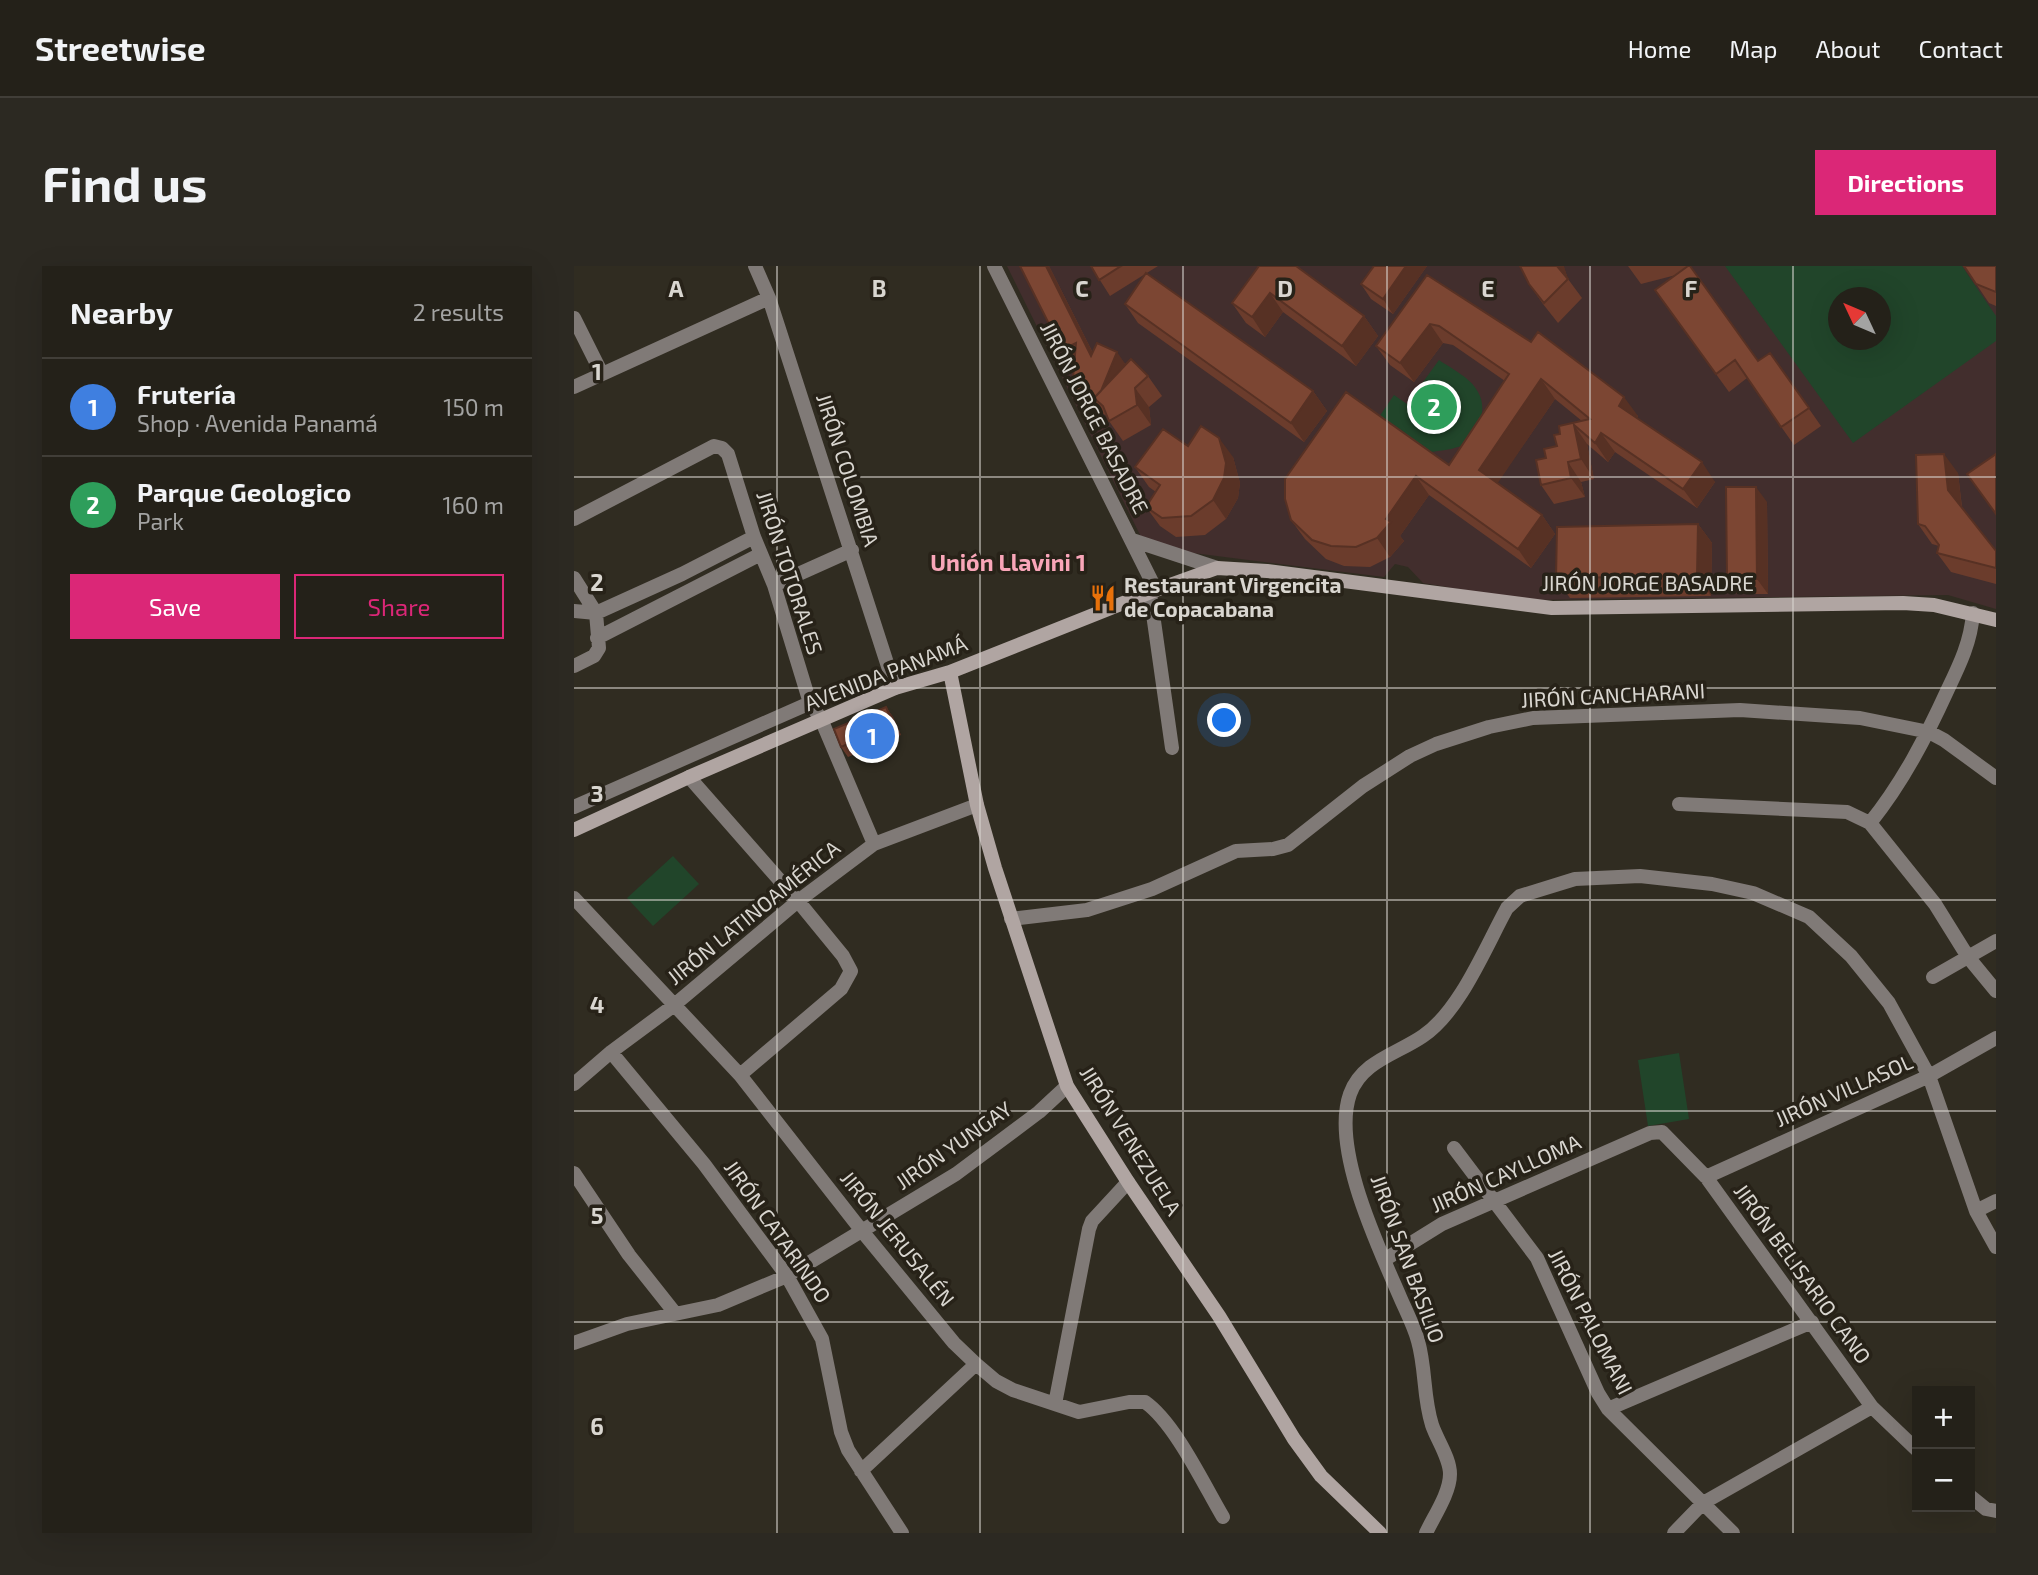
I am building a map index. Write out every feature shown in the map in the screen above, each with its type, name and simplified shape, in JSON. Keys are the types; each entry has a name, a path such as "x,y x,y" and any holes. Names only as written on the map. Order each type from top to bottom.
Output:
{"street":[{"name":"JIRÓN COLOMBIA","path":"755,266 769,298 895,688"},
{"name":"JIRÓN JORGE BASADRE","path":"994,266 1132,540 1153,592 1172,748"},
{"path":"574,387 769,298"},
{"path":"574,318 602,374"},
{"name":"JIRÓN TOTORALES","path":"574,519 714,446 722,448 728,454 754,537 774,585 810,704 821,719 874,844"},
{"path":"574,611 596,612 682,574 754,537"},
{"path":"1132,540 1217,568"},
{"path":"774,585 852,551"},
{"path":"597,638 761,554"},
{"name":"JIRÓN JORGE BASADRE","path":"1217,568 1280,573 1552,608 1903,603 1934,605 1996,620"},
{"name":"AVENIDA PANAMÁ","path":"574,830 895,688 950,672 1217,568"},
{"path":"574,578 596,612 599,648 594,656 574,666"},
{"path":"1870,823 1893,794 1929,732 1966,650 1973,613"},
{"name":"JIRÓN VENEZUELA","path":"950,672 977,805 1011,919 1067,1086 1128,1182 1219,1315 1294,1439 1321,1476 1380,1533"},
{"name":"AVENIDA PANAMÁ","path":"574,807 810,704"},
{"name":"JIRÓN CANCHARANI","path":"1011,919 1087,910 1152,889 1236,850 1273,849 1288,845 1363,786 1410,756 1436,744 1489,727 1533,718 1740,710 1860,718 1929,732 1996,778"},
{"path":"689,777 798,901 848,963 851,971 841,989 740,1075"},
{"path":"1679,804 1847,811 1870,823 1935,904 1968,957 1996,991"},
{"name":"JIRÓN LATINOAMÉRICA","path":"574,1084 611,1052 673,1006 798,901 874,844 977,805"},
{"name":"JIRÓN SAN BASILIO","path":"1426,1533 1448,1485 1450,1472 1429,1411 1418,1340 1354,1179 1348,1155 1346,1119 1350,1094 1363,1073 1424,1036 1450,1012 1507,908 1520,896 1575,879 1640,876 1712,884 1753,893 1809,917 1851,956 1878,987 1929,1076 1976,1211 1996,1248"},
{"name":"JIRÓN JERUSALÉN","path":"574,898 740,1075 862,1231 954,1343 976,1364 996,1381 1013,1390 1079,1412 1129,1402 1145,1402 1159,1414 1180,1444 1223,1517"},
{"path":"1933,977 1996,941"},
{"name":"JIRÓN VILLASOL","path":"1706,1177 1929,1076 1996,1038"},
{"name":"JIRÓN CATARINDO","path":"611,1052 704,1164 787,1276 822,1339 841,1432 848,1450 902,1533"},
{"name":"JIRÓN YUNGAY","path":"574,1343 627,1324 718,1305 787,1276 956,1174 1039,1112 1067,1086"},
{"name":"JIRÓN BELISARIO CANO","path":"1650,1133 1662,1132 1670,1137 1706,1177 1872,1407 1916,1449"},
{"name":"JIRÓN CAYLLOMA","path":"1384,1260 1442,1224 1650,1133"},
{"name":"JIRÓN PALOMANI","path":"1454,1147 1537,1258 1598,1393 1608,1409 1733,1533"},
{"path":"574,1173 629,1255 675,1313"},
{"path":"1055,1404 1089,1229 1092,1221 1128,1182"},
{"path":"1976,1211 1996,1201"},
{"path":"1608,1409 1812,1322"},
{"path":"861,1471 976,1364"},
{"path":"1674,1533 1703,1503 1872,1407"},
{"path":"1975,1500 1986,1509 1996,1511"}],"shaded area":[{"path":"1007,266 1996,266 1996,609 1948,595 1523,600 1423,583 1408,567 1395,564 1384,577 1146,547"}],"green space":[{"path":"1725,266 1962,266 1996,316 1996,341 1853,443"},
{"path":"1439,360 1471,382 1481,399 1482,412 1478,428 1469,441 1456,448 1430,452 1377,420 1394,395 1407,404"},
{"path":"673,856 699,884 653,926 627,898"},
{"path":"1679,1053 1689,1119 1648,1126 1638,1060"}],"building":[{"path":"1020,266 1046,266 1091,356 1097,343 1117,352 1101,391 1094,398 1096,400 1083,392 1072,391 1076,343 1062,350"},
{"path":"1091,266 1121,266 1099,280"},
{"path":"1259,266 1296,266 1364,316 1342,346 1270,293 1252,317 1232,303"},
{"path":"1374,266 1406,266 1383,299 1361,284"},
{"path":"1520,266 1557,266 1568,279 1544,303 1529,284"},
{"path":"1688,266 1758,361 1770,353 1809,408 1781,427 1735,360 1716,374 1655,290"},
{"path":"1964,266 1996,266 1996,292 1976,284"},
{"path":"1146,273 1313,391 1291,423 1125,304"},
{"path":"1427,275 1531,342 1538,332 1624,397 1619,406 1702,462 1683,489 1601,433 1595,443 1574,425 1581,459 1568,462 1571,478 1541,485 1536,460 1546,458 1544,449 1557,446 1554,435 1560,434 1559,426 1590,419 1541,379 1479,470 1542,515 1518,549 1416,476 1386,519 1391,522 1377,538 1356,547 1331,546 1312,540 1291,520 1285,499 1285,479 1346,392 1449,465 1509,374 1439,326 1430,324 1400,363 1376,346"},
{"path":"1131,359 1148,376 1135,388 1137,405 1109,421 1103,406 1094,398"},
{"path":"1201,426 1219,438 1226,463 1224,478 1213,500 1191,516 1162,518 1146,507 1160,485 1135,467 1163,429 1188,446"},
{"path":"1944,454 1948,490 1996,551 1996,568 1937,553 1939,545 1925,526 1918,524 1916,455"},
{"path":"1996,454 1996,514 1967,474"},
{"path":"1726,487 1756,487 1757,579 1727,579"},
{"path":"1698,524 1697,576 1556,578 1557,527"},
{"path":"886,707 894,725 841,747 834,729"}],"place":[{"name":"Parque Geologico","path":"1434,407"},
{"name":"Restaurant Virgencita de Copacabana","path":"1103,598"},
{"name":"Frutería","path":"872,736"}],"district":[{"name":"Unión Llavini 1","path":"1008,563"}]}
